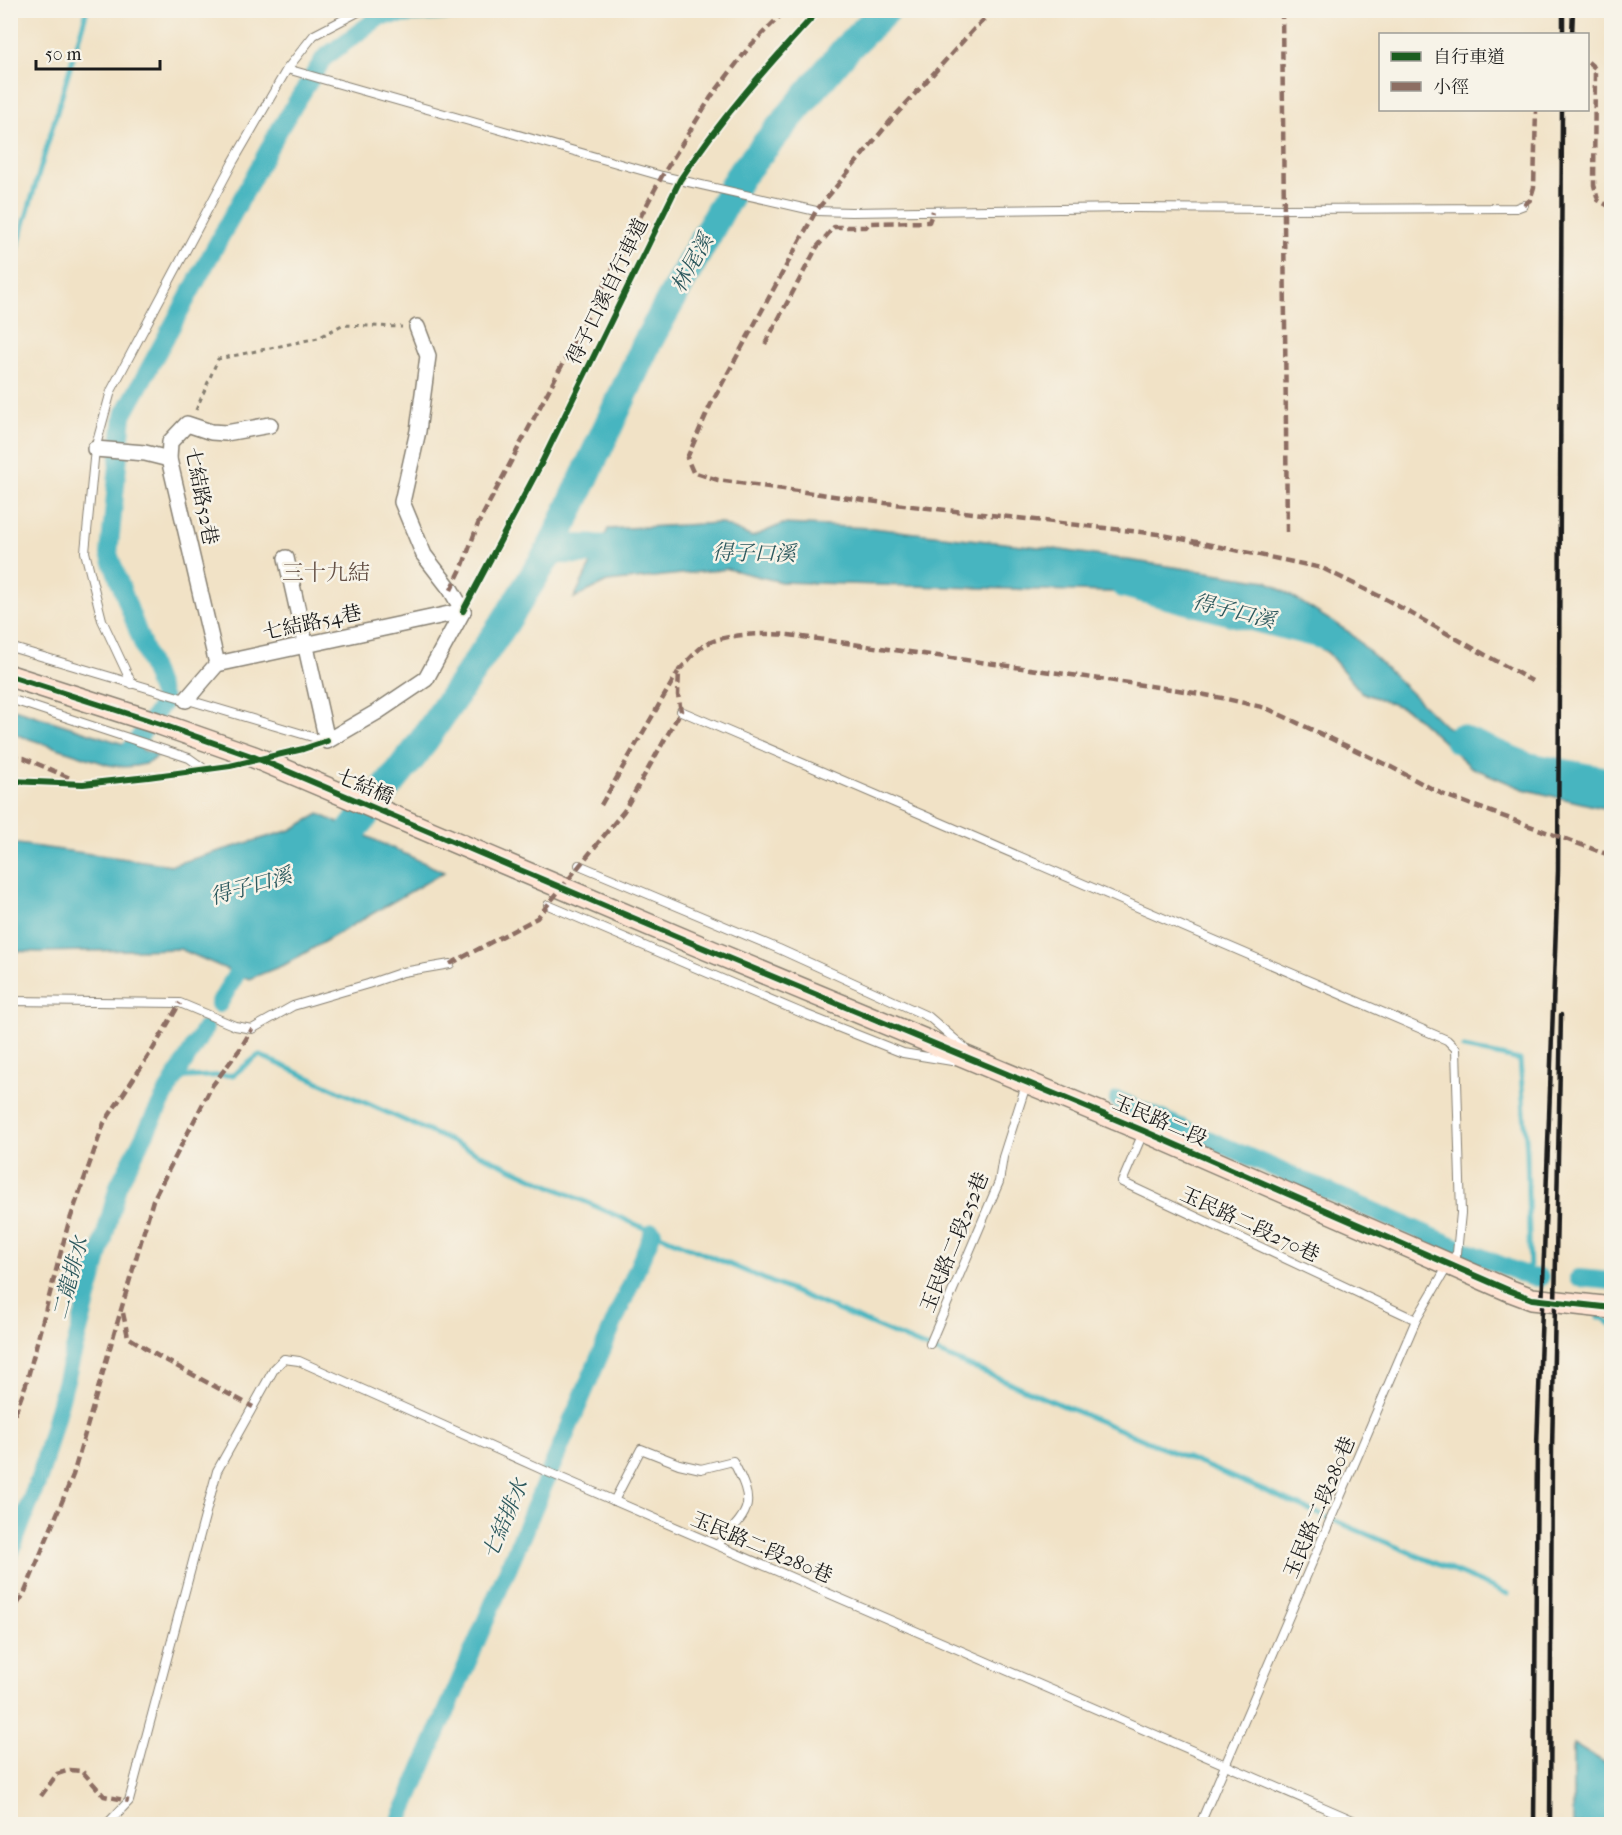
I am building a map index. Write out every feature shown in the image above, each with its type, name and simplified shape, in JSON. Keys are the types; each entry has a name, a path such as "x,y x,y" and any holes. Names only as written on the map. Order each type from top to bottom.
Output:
{"street":[{"path":"286,558 327,741 377,712 426,679 463,611 451,590 424,555 402,502 418,431 428,356 417,327"},
{"name":"七結路52巷","path":"217,664 169,459 170,442 187,424 211,432 226,433 270,425"},
{"path":"95,449 145,453 169,459"},
{"name":"七結路54巷","path":"217,664 463,611"},
{"path":"186,700 217,664"},
{"name":"七結橋","path":"10,676 254,757 699,946"},
{"name":"玉民路二段","path":"699,946 1144,1131 1532,1299 1611,1308"}],"lane":[{"path":"132,684 102,621 84,552 95,449 111,391 233,162 287,69 314,35 362,10"},
{"path":"287,69 680,180 816,211 1516,208 1524,206"},
{"path":"10,647 327,741"},
{"path":"10,699 189,758 206,770"},
{"name":"玉民路二段280巷","path":"681,711 1446,1040 1456,1049 1461,1213 1457,1253 1416,1320 1226,1766"},
{"path":"579,865 779,949 929,1017 986,1066"},
{"path":"548,904 802,1013 903,1053 986,1066"},
{"path":"10,1001 180,1003 235,1026 252,1029 293,1006 403,972 450,964"},
{"name":"玉民路二段252巷","path":"930,1344 999,1182 1003,1157 1027,1083"},
{"name":"玉民路二段270巷","path":"1144,1131 1122,1182 1416,1320"},
{"name":"玉民路二段280巷","path":"107,1824 129,1801 217,1471 274,1369 284,1359 299,1361 614,1501 1362,1824"},
{"path":"614,1501 641,1449 679,1464 701,1469 733,1461 743,1480 748,1502 742,1518 717,1545"},
{"path":"1200,1824 1226,1766"}],"path":[{"path":"187,424 194,416 218,359 318,338 342,325 417,327"}],"water":[{"path":"720,523 752,537 783,524 872,528 1048,548 1267,581 1349,632 1445,726 1541,778 1611,772 1611,810 1523,789 1471,767 1408,710 1361,692 1328,653 1241,596 781,582 728,569 607,582 574,598 608,529"},
{"path":"11,708 158,755 142,765 121,767 109,765 11,733"},
{"path":"319,814 444,872 286,964 249,979 180,949 11,951 11,843 172,865 291,830"},
{"path":"1573,1744 1611,1767 1611,1824 1573,1824"}],"waterway":[{"path":"10,272 87,10"},
{"path":"112,751 126,756 164,702 109,554 123,416 280,128 324,58 381,16 475,10"},
{"name":"林尾溪","path":"323,855 349,834 415,753 505,622 551,549 647,343 739,177 846,49 886,10"},
{"name":"得子口溪","path":"551,549 638,550"},
{"name":"得子口溪","path":"1124,583 1325,635"},
{"name":"得子口溪","path":"1459,739 1527,767 1612,783"},
{"name":"二龍排水","path":"219,1004 249,952"},
{"name":"二龍排水","path":"10,1554 41,1473 118,1186 168,1090 205,1028"},
{"path":"1464,1048 1520,1060 1527,1151 1530,1277"},
{"path":"174,1080 187,1077 233,1075 259,1055 653,1232 1508,1594"},
{"path":"1118,1100 1445,1242 1530,1277 1540,1278"},
{"name":"七結排水","path":"398,1824 653,1232"},
{"path":"1578,1278 1612,1281"},
{"path":"1598,1317 1602,1317 1612,1325"}],"railway":[{"path":"1563,10 1563,33"},
{"path":"1572,33 1573,10"},
{"path":"1534,1824 1537,1446 1558,871 1562,111"},
{"path":"1550,1824 1552,1450 1561,1015"}],"marked path":[{"path":"451,590 478,524 662,176 711,97 750,46 786,10"},
{"path":"994,10 892,119 816,211 710,406 687,458 693,472 718,480 885,503 1158,534 1322,568 1389,601 1532,681"},
{"path":"1282,10 1287,534"},
{"path":"1589,63 1595,68 1594,185 1598,200 1612,205"},
{"path":"1524,205 1530,200 1534,187 1536,111"},
{"path":"765,344 817,247 834,227 866,227 869,223 929,222 933,211"},
{"path":"450,964 537,918 624,811 681,711 678,695 679,670 703,646 733,636 789,635 1178,690 1266,708 1391,767 1442,794 1612,856"},
{"path":"601,805 678,672"},
{"path":"10,757 24,758 72,779"},
{"path":"10,1427 26,1384 68,1225 104,1123 153,1049 180,1003"},
{"path":"10,1615 24,1594 73,1475 153,1200 212,1086 252,1029"},
{"path":"123,1313 128,1337 158,1356 253,1407"},
{"path":"41,1796 57,1774 70,1770 82,1771 104,1796 129,1801"}],"cycle path":[{"name":"得子口溪自行車道","path":"463,611 542,462 680,180 695,157 746,92 819,10"},
{"path":"10,676 254,757 699,946 1144,1131 1508,1290 1532,1299 1612,1308"},
{"path":"10,781 83,784 148,777 230,766 327,741"}],"district":[{"name":"三十九結","path":"326,572"}]}
